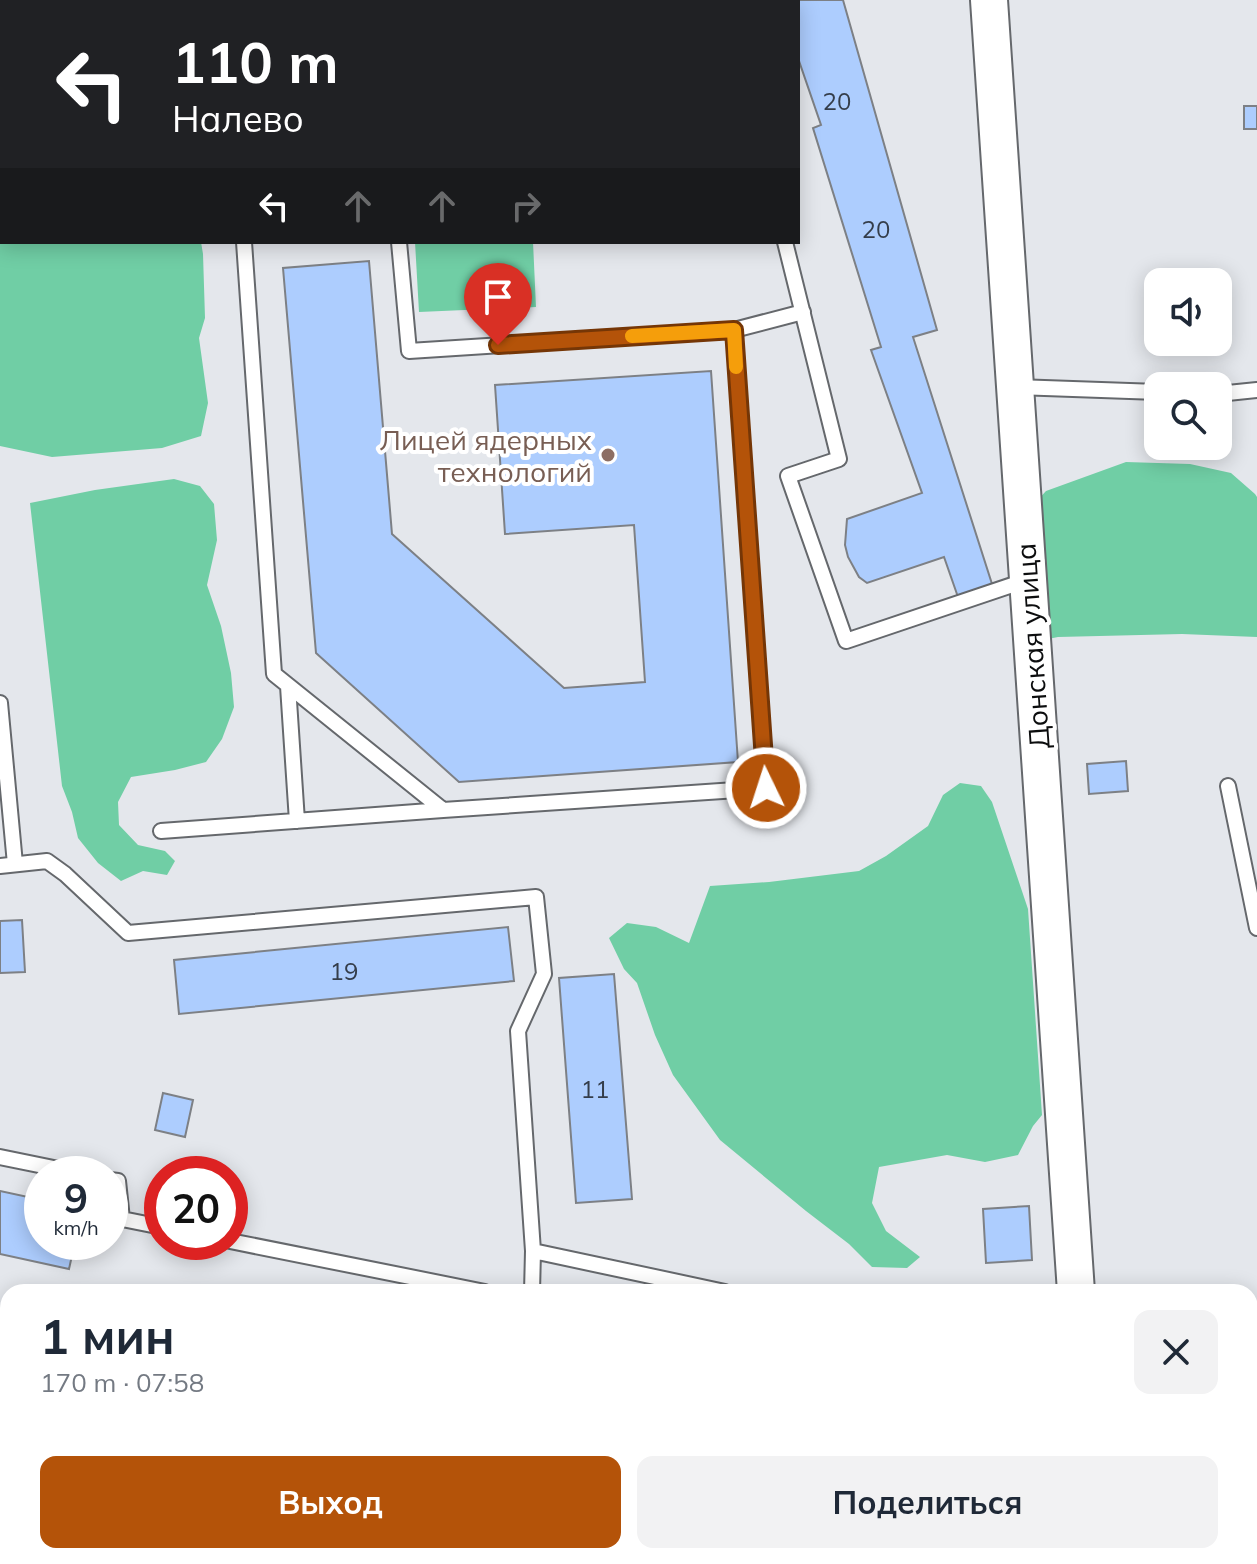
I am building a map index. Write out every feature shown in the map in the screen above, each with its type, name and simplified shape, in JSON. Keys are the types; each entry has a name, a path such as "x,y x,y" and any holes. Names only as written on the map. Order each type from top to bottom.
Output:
{"street":[{"name":"Донская улица","path":"989,0 1075,1284"}],"lane":[{"path":"244,244 274,674 443,810"},
{"path":"399,244 409,351 734,330 803,312"},
{"path":"786,244 839,459 788,476 846,641 1028,580"},
{"path":"161,831 766,788 734,330"},
{"path":"1015,387 1144,392"},
{"path":"1232,393 1257,390"},
{"path":"288,686 297,821"},
{"path":"0,703 8,865 47,861 128,933 536,897 544,974 518,1031 533,1251 532,1284"},
{"path":"1228,786 1257,928"},
{"path":"0,1157 24,1162"},
{"path":"248,1245 445,1284"},
{"path":"533,1251 688,1284"}],"green space":[{"path":"0,244 201,244 205,318 199,338 208,403 201,436 162,448 52,457 0,446"},
{"path":"415,244 533,244 536,307 419,312"},
{"path":"1126,462 1190,464 1231,473 1255,494 1257,637 1182,634 1048,639 1036,502 1046,491"},
{"path":"174,479 200,486 214,504 217,540 207,585 221,626 231,673 234,707 222,739 206,762 131,777 118,802 119,825 138,845 165,851 175,861 167,875 143,871 121,881 98,863 78,838 62,786 30,503"},
{"path":"960,783 981,786 992,802 1028,909 1042,1115 1018,1155 985,1162 947,1155 879,1167 872,1203 886,1231 920,1257 907,1268 872,1267 849,1244 720,1140 673,1075 637,983 624,969 609,938 627,923 656,927 689,943 710,886 859,871 928,826 943,795"}],"building":[{"path":"800,0 843,0 937,330 913,337 992,584 958,597 944,557 867,583 859,577 848,557 845,545 847,519 922,493 871,350 881,347 813,128 821,125 800,64"},
{"path":"1244,106 1257,106 1257,129 1244,129"},
{"name":"Лицей ядерных технологий","path":"369,261 392,534 564,688 645,682 634,525 505,534 495,385 711,371 738,762 459,782 316,653 283,268"},
{"path":"1126,761 1128,791 1089,794 1087,764"},
{"path":"22,920 25,972 0,973 0,921"},
{"path":"508,927 514,981 179,1014 174,960"},
{"path":"614,974 632,1199 576,1203 559,978"},
{"path":"163,1093 193,1100 185,1137 155,1130"},
{"path":"0,1191 24,1196 24,1259 0,1254"},
{"path":"1029,1206 1032,1260 986,1263 983,1209"},
{"path":"28,1260 71,1260 69,1269"}],"slow traffic":[{"path":"632,336 734,330 736,367"}],"place":[{"name":"Лицей ядерных технологий","path":"608,455"}],"route":[{"path":"498,345 734,330 766,788"}]}
